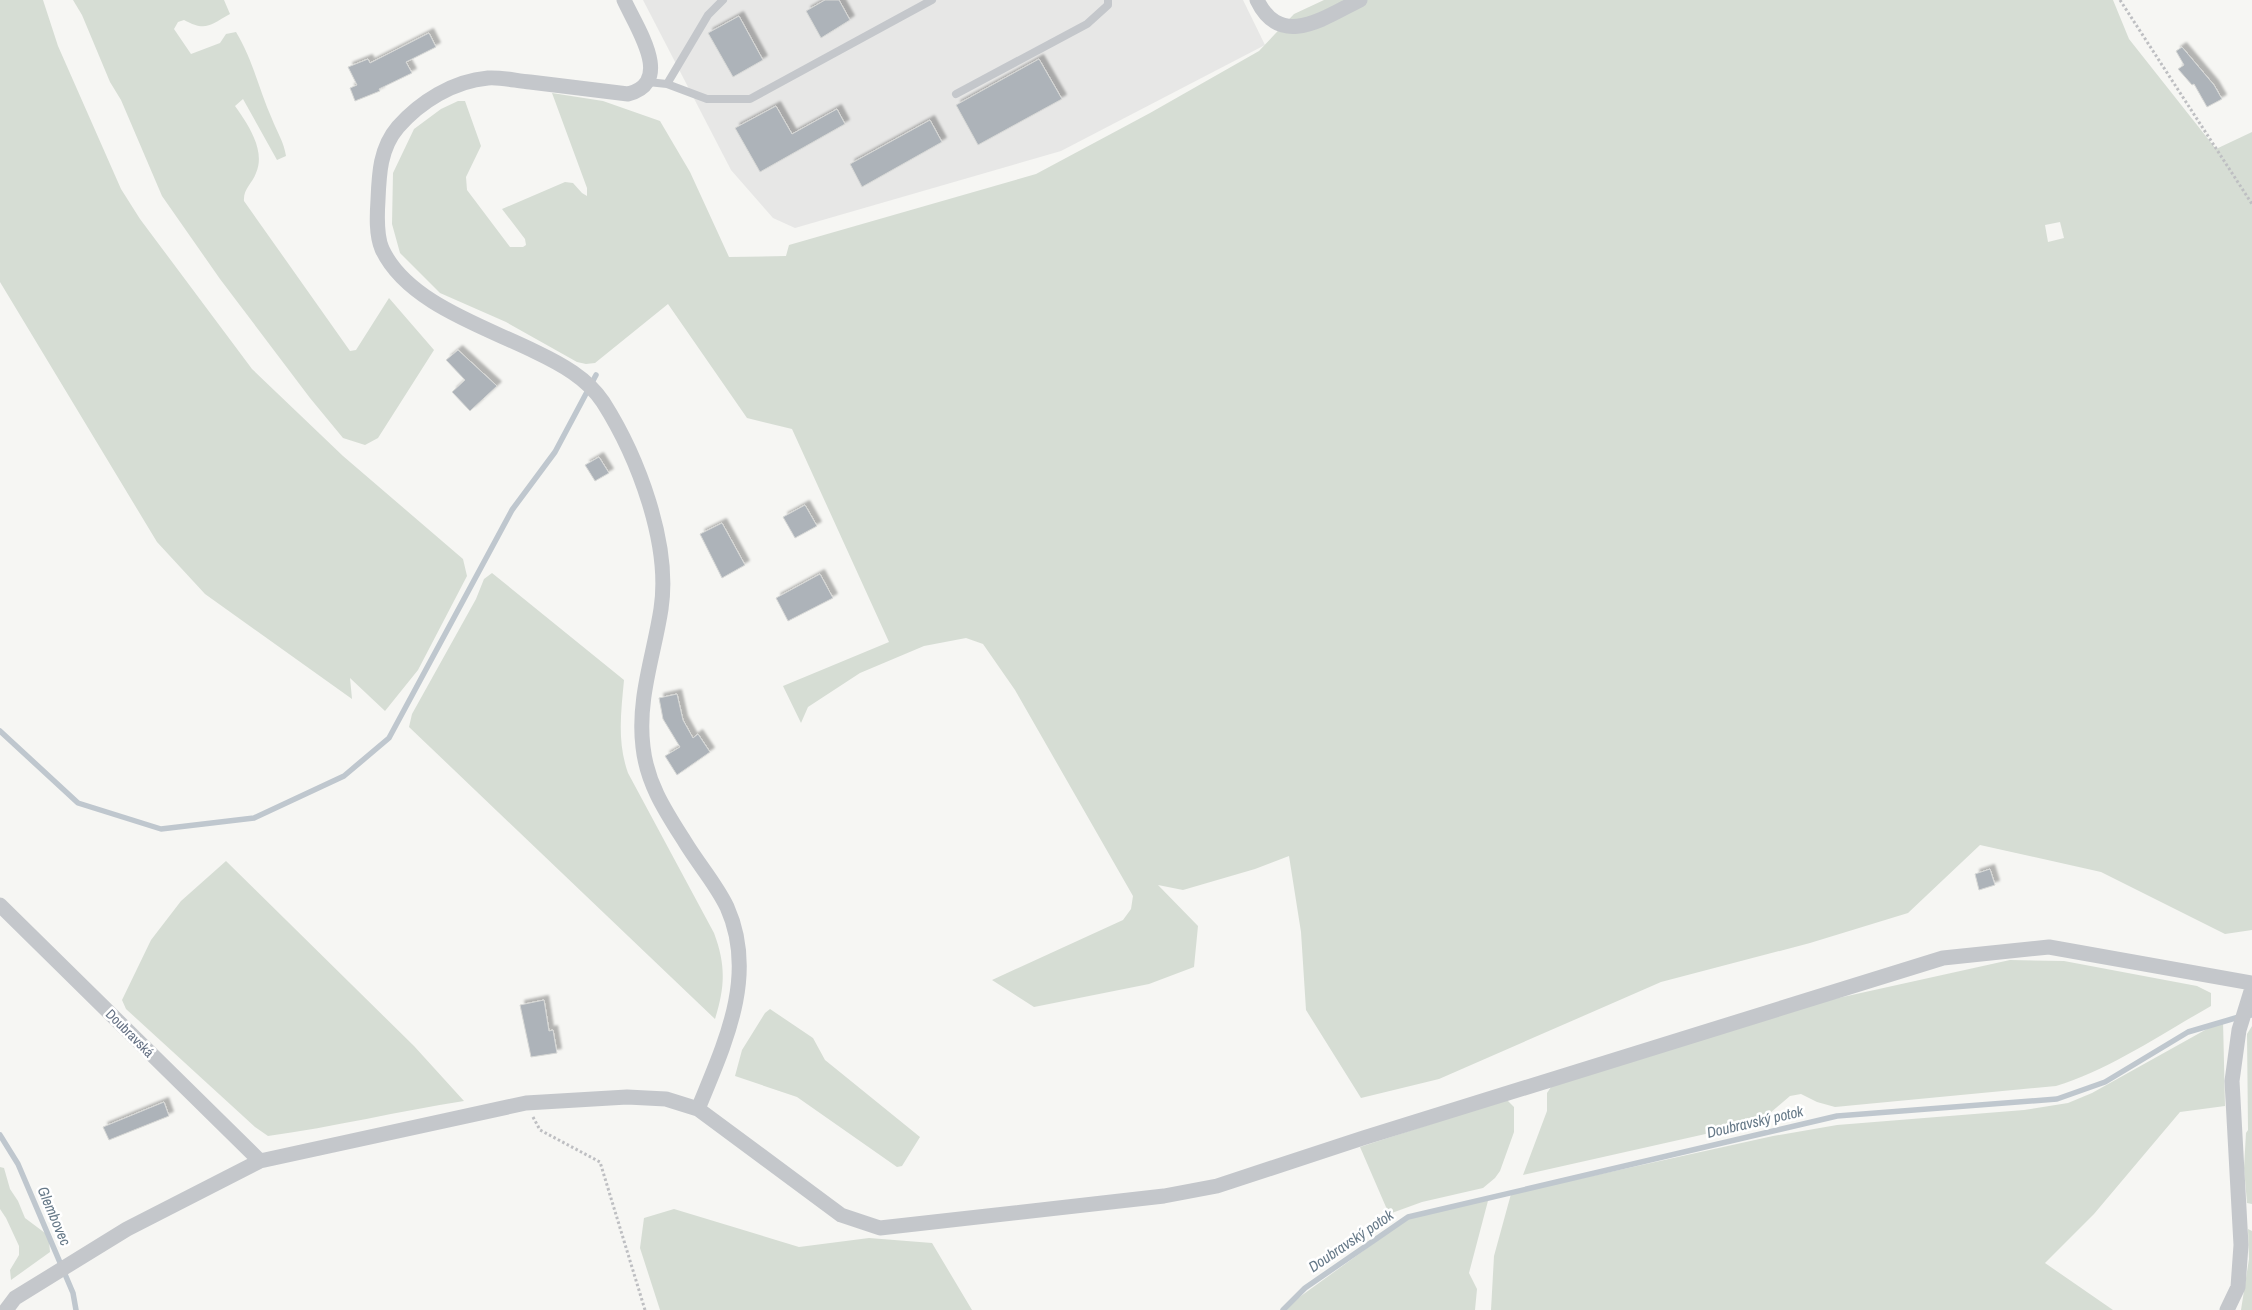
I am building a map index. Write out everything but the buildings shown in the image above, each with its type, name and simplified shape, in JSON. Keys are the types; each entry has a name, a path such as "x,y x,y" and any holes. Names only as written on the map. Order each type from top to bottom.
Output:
{"street":[{"path":"624,0 652,60 648,82 641,90 628,94 489,78 447,89 425,101 393,133 380,160 377,217 381,247 401,279 432,303 557,362 581,378 602,400 625,445 645,492 663,563 661,606 642,695 641,724 643,750 649,779 662,805 693,854 716,885 728,910 738,939 740,978 734,1014 723,1048 698,1110"},
{"path":"1257,0 1262,10 1278,24 1290,28 1310,24 1360,0"},
{"name":"Doubravská","path":"0,905 260,1161"},
{"path":"6,1310 16,1298 128,1229 260,1161 526,1103 627,1097 666,1100 698,1110 841,1215 880,1228 1164,1196 1217,1186 1363,1138 1943,958 2049,946 2252,983"},
{"path":"2227,1310 2238,1287 2241,1245 2232,1081 2240,1030 2252,988"}],"lane":[{"path":"667,84 708,15 723,0"},
{"path":"648,82 667,84 707,99 750,99 932,0"},
{"path":"956,94 1087,24 1108,4 1108,0"}],"path":[{"path":"2120,0 2252,204"},
{"path":"526,1103 540,1130 600,1162 646,1310"}],"shaded area":[{"path":"0,0 43,0 58,46 121,189 140,219 252,369 343,456 463,559 467,576 418,670 385,711 350,678 352,699 205,594 157,542 0,282"},
{"path":"73,0 224,0 230,14 208,26 198,26 184,20 178,22 174,29 191,54 220,43 226,34 236,32 251,64 286,156 277,160 243,99 235,106 250,129 259,156 259,165 246,190 244,201 350,351 356,350 389,298 434,350 378,438 365,445 343,438 310,398 220,279 162,196 121,100 110,82 82,15"},
{"path":"643,0 1243,0 1265,45 1061,151 795,228 773,218 731,170"},
{"path":"1324,0 2113,0 2129,39 2216,149 2252,132 2252,930 2225,934 2101,872 1980,845 1908,913 1810,943 1661,982 1439,1079 1361,1098 1306,1010 1301,932 1289,856 1255,869 1183,890 1158,885 1198,926 1194,967 1149,984 1034,1007 992,980 1123,920 1131,909 1133,896 1015,690 983,644 966,638 924,646 860,673 808,707 801,723 783,686 889,642 792,429 747,418 668,304 595,363 577,362 506,322 440,293 400,253 392,224 393,173 414,129 441,109 458,101 465,101 481,146 466,177 467,190 510,247 523,247 526,245 525,239 502,209 565,182 573,183 587,196 587,188 552,93 603,101 660,121 690,172 729,257 786,256 789,245 1036,174 1150,113 1259,51 1294,14","holes":["2060,222 2064,238 2048,242 2045,225"]},
{"path":"492,573 624,680 621,738 628,773 714,933 721,955 723,976 721,997 715,1019 409,727 412,714 476,599 484,579"},
{"path":"226,861 414,1046 464,1101 268,1136 255,1127 126,1009 122,1000 151,940 181,901"},
{"path":"2010,960 2064,961 2197,986 2211,993 2211,1006 2116,1061 2096,1071 2056,1086 1835,1107 1817,1102 1801,1094 1790,1096 1763,1119 1750,1124 1523,1175 1547,1111 1547,1093 1553,1084 1811,1004"},
{"path":"770,1009 813,1038 825,1060 920,1137 902,1166 897,1167 797,1097 735,1076 742,1050 765,1013"},
{"path":"2223,1020 2225,1106 2180,1112 2094,1214 2045,1263 2113,1310 1491,1310 1494,1256 1511,1194 1773,1136 1837,1125 2024,1110 2068,1103 2092,1093"},
{"path":"2252,1026 2252,1204 2247,1203 2244,1168 2246,1133 2248,1130 2247,1034"},
{"path":"1502,1101 1508,1101 1514,1107 1514,1132 1500,1171 1495,1178 1483,1188 1422,1202 1389,1214 1360,1147"},
{"path":"0,1167 4,1168 10,1189 18,1201 25,1218 45,1233 49,1241 50,1252 11,1280 10,1270 19,1255 19,1246 0,1209"},
{"path":"1489,1197 1469,1273 1477,1289 1475,1310 1285,1310 1294,1301 1410,1217"},
{"path":"674,1209 799,1247 869,1238 932,1243 972,1310 660,1310 640,1248 644,1218"},
{"path":"2248,1229 2252,1231 2252,1310 2241,1310 2249,1259"}],"waterway":[{"path":"0,731 78,803 161,829 254,818 344,776 389,738 512,510 555,452 596,375"},
{"name":"Doubravský potok","path":"1283,1310 1305,1288 1408,1217 1837,1116 2057,1099 2105,1082 2188,1032 2242,1016 2252,1015"},
{"name":"Glembovec","path":"0,1135 18,1164 73,1293 76,1310"}]}
